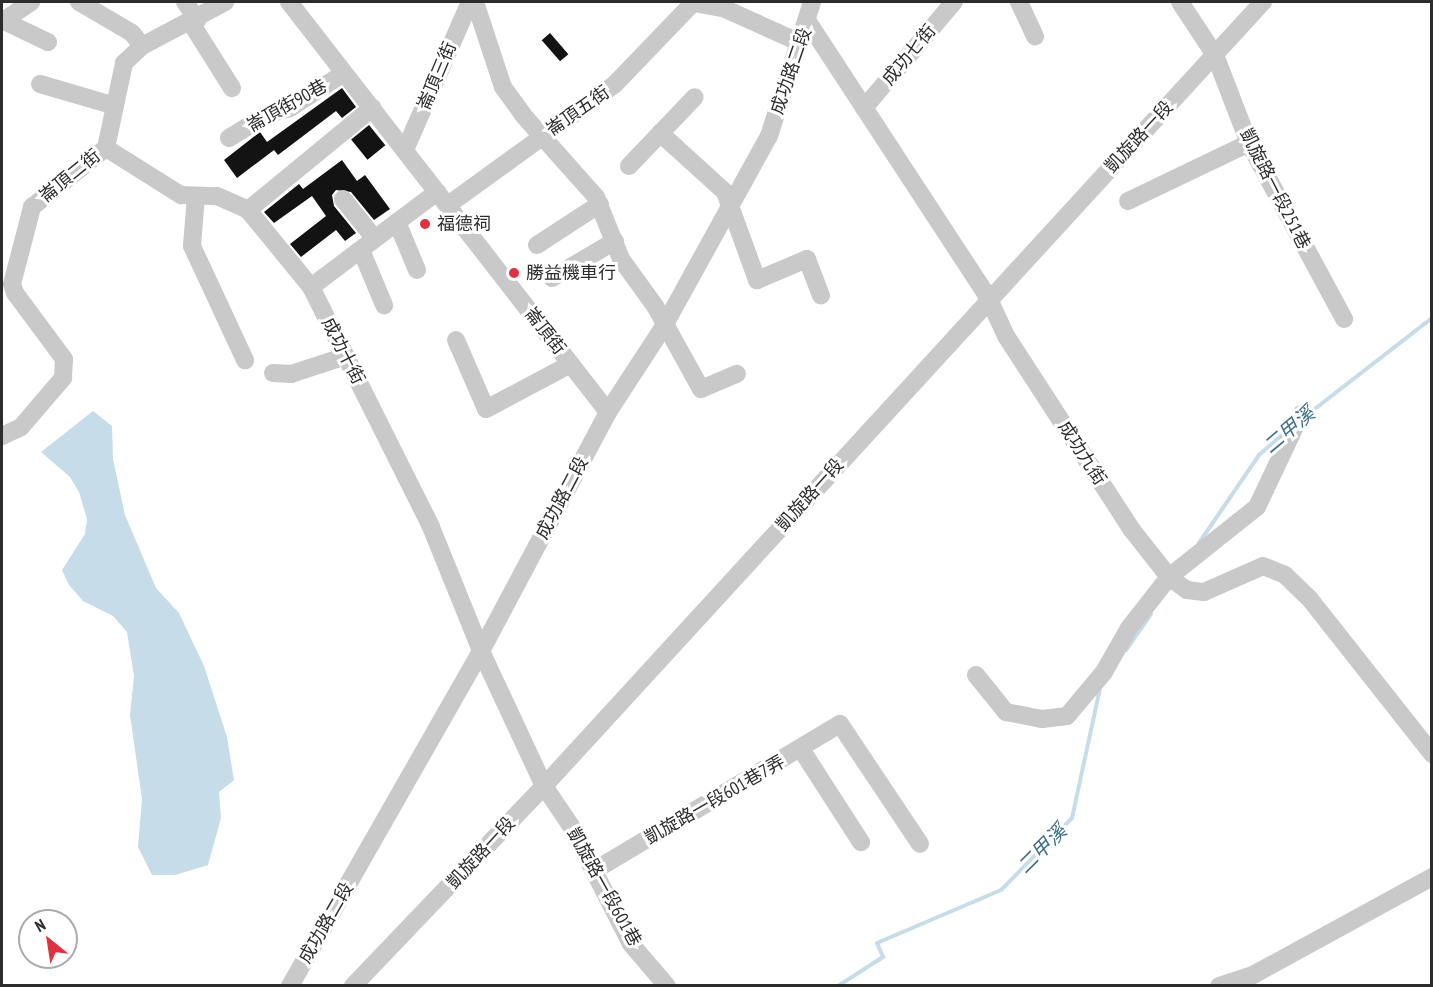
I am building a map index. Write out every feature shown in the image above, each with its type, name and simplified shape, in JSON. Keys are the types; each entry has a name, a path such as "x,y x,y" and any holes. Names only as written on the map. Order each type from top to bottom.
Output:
{"street":[{"path":"2,21 31,2"},
{"path":"79,2 132,33 142,46"},
{"path":"185,2 232,88"},
{"name":"崙頂二街","path":"2,436 21,427 63,378 64,359 15,293 12,284 32,207 105,148 124,63 142,46 194,21 225,2"},
{"name":"崙頂街","path":"289,2 608,411"},
{"path":"472,2 503,87 523,116 578,171 600,204 621,259 655,306 664,326 701,389 737,374"},
{"name":"崙頂三街","path":"405,150 472,2"},
{"path":"694,2 723,8 782,31 801,43"},
{"name":"崙頂五街","path":"311,287 397,222 442,199 543,135 615,84 694,2"},
{"name":"成功路二段","path":"290,986 481,651 608,411 664,326 769,136 801,43 812,2"},
{"name":"成功七街","path":"864,108 954,2"},
{"path":"1019,2 1035,37"},
{"name":"凱旋路一段251巷","path":"1180,2 1215,55 1249,143 1344,319"},
{"name":"凱旋路一段","path":"354,986 544,786 1263,2"},
{"path":"2,21 48,42"},
{"name":"成功九街","path":"808,21 989,299 1006,336 1132,530 1168,577 1187,590 1204,592 1263,566 1285,575 1309,598 1431,754"},
{"name":"崙頂街90巷","path":"229,138 268,114 290,108 344,73"},
{"path":"40,84 115,106"},
{"path":"629,166 695,97"},
{"path":"248,210 372,108"},
{"path":"660,133 725,192 757,280 807,258 821,295"},
{"path":"1128,201 1249,143"},
{"name":"成功十街","path":"105,148 181,195 217,196 248,210 311,287 431,527 481,651 544,786"},
{"path":"196,196 192,246 245,360"},
{"path":"343,199 368,244 384,305"},
{"path":"537,245 600,204"},
{"path":"397,222 417,270"},
{"path":"552,278 615,241"},
{"path":"456,340 486,409 571,364"},
{"path":"273,373 291,374 346,356"},
{"path":"976,675 1006,712 1042,719 1067,716 1104,672 1129,628 1168,577 1257,507 1269,488 1300,414"},
{"path":"801,749 840,724 920,844"},
{"name":"凱旋路一段601巷7弄","path":"595,870 801,749 861,842"},
{"name":"凱旋路一段601巷","path":"544,786 595,870 631,944 667,986"},
{"path":"1220,986 1253,975 1431,877"}],"water":[{"path":"93,411 112,426 113,459 125,515 156,588 179,613 204,666 227,737 234,780 219,792 221,818 208,865 175,875 152,875 138,847 142,799 130,715 134,676 127,632 113,616 83,601 69,585 62,570 85,534 87,519 79,492 70,477 41,452"}],"building":[{"path":"550,33 568,54 560,61 542,40"},
{"path":"342,88 356,107 342,118 336,111 278,155 274,150 237,178 224,160 260,132 267,142"},
{"path":"369,125 385,145 367,160 351,139"},
{"path":"342,160 357,181 365,175 390,209 374,220 351,192 336,190 332,195 334,206 356,233 345,241 336,230 301,257 290,244 326,216 312,196 274,223 264,212 299,184 303,189"}],"waterway":[{"name":"二甲溪","path":"1307,415 1432,318"},
{"name":"二甲溪","path":"1199,543 1259,455 1282,435"},
{"name":"二甲溪","path":"1126,650 1151,614"},
{"name":"二甲溪","path":"838,986 883,957 877,943 1001,890 1072,818 1100,689"}],"place":[{"name":"福德祠","path":"425,224"},
{"name":"勝益機車行","path":"514,273"}]}
